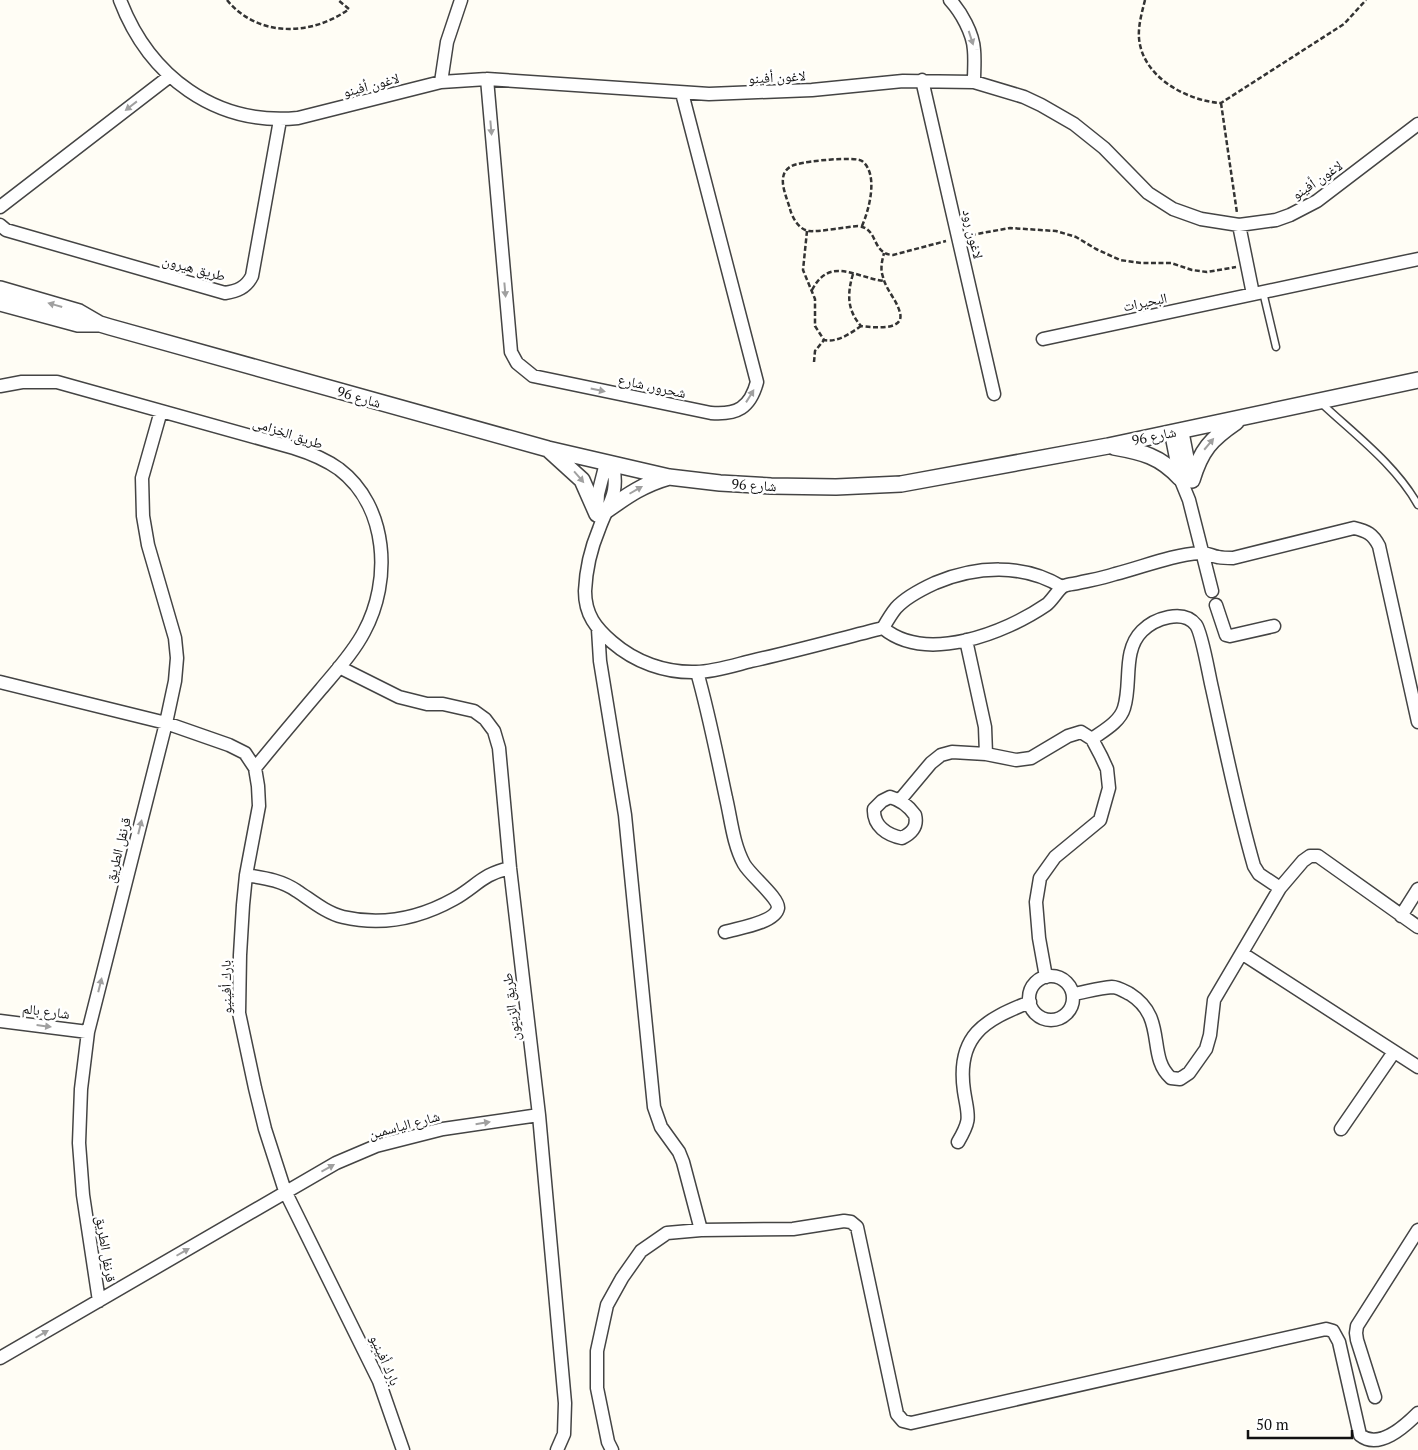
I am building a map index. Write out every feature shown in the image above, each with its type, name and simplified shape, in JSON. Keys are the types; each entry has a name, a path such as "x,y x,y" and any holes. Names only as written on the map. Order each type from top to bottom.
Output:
{"street":[{"name":"لاغون أفينو","path":"120,0 144,46 170,76 198,97 224,110 252,118 280,120 298,118 338,110 441,82 486,80 709,94 761,93 922,80 974,82 1041,104 1074,124 1104,148 1148,193 1173,209 1201,219 1239,225 1276,220 1311,205 1330,193 1418,124"},
{"path":"441,82 447,42 461,0"},
{"path":"950,0 959,10 969,31 974,48 974,82"},
{"path":"0,207 170,76"},
{"name":"شحرور، شارع","path":"486,80 511,352 517,364 533,376 710,413 726,414 739,410 753,396 757,382 682,93"},
{"name":"لاغون رود","path":"922,80 994,394"},
{"name":"طريق هيرون","path":"0,225 6,230 225,293 236,291 249,283 252,276 280,120"},
{"path":"1239,225 1247,264 1258,293"},
{"name":"البحيرات","path":"1043,339 1418,259"},
{"name":"شارع 96","path":"0,289 79,312 100,324 548,449 669,476 720,483 836,487 901,484 1108,446 1418,380"},
{"name":"شارع 96","path":"0,303 78,324 100,324"},
{"name":"طريق الخزامى","path":"0,386 22,382 57,382 294,448 314,455 340,470 361,492 372,512 379,535 382,569 374,610 358,642 255,768"},
{"name":"قرنفل الطريق","path":"100,1301 82,1196 79,1143 81,1089 88,1032 166,723 175,681 177,658 175,638 148,545 143,516 142,478 160,411"},
{"path":"1186,479 1197,465 1204,450 1215,437 1241,418"},
{"path":"1177,431 1190,500 1212,591"},
{"path":"1108,446 1145,453 1186,479"},
{"path":"548,449 582,480 602,512"},
{"path":"609,463 616,478 615,492 602,512 586,576 585,594 588,612 598,630 624,652 647,664 668,670 697,672 784,654 883,628 897,607 921,589 953,576 979,570 1009,570 1036,574 1050,579 1062,587"},
{"path":"602,512 634,490 669,476"},
{"path":"883,628 892,635 906,641 923,644 950,643 966,640 999,631 1018,621 1047,604 1062,587 1114,575 1178,556 1202,552 1221,558 1233,558 1354,528 1365,530 1374,536 1379,546 1418,722"},
{"path":"1216,605 1226,635 1230,636 1274,626"},
{"path":"1092,739 1115,722 1124,708 1130,652 1141,631 1166,617 1179,617 1189,620 1196,625 1205,656 1232,784 1254,866 1259,874 1280,888"},
{"path":"598,630 600,661 625,815 654,1108 661,1127 679,1152 683,1162 701,1230"},
{"path":"966,640 985,727 986,754"},
{"name":"طريق الزيتون","path":"339,667 399,697 427,704 443,704 474,711 485,719 494,731 499,748 510,868 539,1115 565,1403 564,1434 557,1450"},
{"path":"697,672 735,838 744,864 776,901 778,906 776,913 766,921 725,932"},
{"path":"0,682 166,723 229,745 245,753 255,768"},
{"path":"900,800 930,763 941,755 952,752 986,754 1016,760 1032,758 1068,736 1081,732 1092,739 1107,769 1109,788 1100,820 1055,857 1040,878 1036,902 1039,938 1046,977"},
{"name":"بارك أفينيو","path":"255,768 259,806 258,821 246,875 240,955 239,1012 265,1129 286,1192 375,1373 404,1450"},
{"path":"1073,994 1113,987 1131,995 1143,1004 1152,1018 1164,1072 1171,1078 1180,1078 1190,1073 1206,1049 1210,1035 1214,1000 1243,954 1280,888 1303,861 1310,856 1318,856 1418,927"},
{"path":"246,875 270,878 283,883 341,917 365,921 382,921 417,915 431,910 455,898 495,871 510,868"},
{"path":"1401,916 1418,889"},
{"path":"1243,954 1418,1067"},
{"path":"1052,976 1064,980 1073,994 1071,1008 1062,1017 1055,1020 1048,1020 1036,1014 1029,996 1033,986 1041,979 1052,976"},
{"path":"958,1142 967,1126 969,1114 962,1068 964,1054 970,1039 982,1026 1011,1009 1030,1002"},
{"name":"شارع بالم","path":"0,1021 88,1032"},
{"path":"1341,1129 1394,1052"},
{"name":"شارع الياسمين","path":"0,1358 336,1163 376,1146 443,1129 539,1115"},
{"path":"612,1450 608,1442 597,1388 597,1352 607,1305 622,1278 641,1251 667,1233 701,1230 793,1229 844,1221 851,1222 857,1227 896,1414 903,1421 911,1423 1326,1329 1333,1331 1339,1342 1360,1436 1364,1441 1369,1443 1381,1442 1392,1438 1418,1413"},
{"path":"1375,1397 1357,1340 1357,1326 1413,1249 1418,1230"}],"lane":[{"path":"1258,293 1276,347"},
{"path":"1319,401 1400,478 1418,505"}],"path":[{"path":"227,0 242,14 256,22 272,27 305,29 322,24 349,9 338,0"},
{"path":"1145,0 1139,39 1143,53 1152,68 1168,85 1178,91 1207,102 1221,103 1344,24 1366,0"},
{"path":"1221,103 1239,225"},
{"path":"862,226 870,204 870,173 866,165 858,159 795,164 786,171 783,178 784,188 790,212 798,225 807,231 862,226 869,230 877,246 884,253 893,255 958,238 1004,229 1056,230 1076,237 1107,255 1131,262 1171,263 1192,270 1207,272 1247,264"},
{"path":"807,231 803,270 816,305 815,326 824,340 836,339 861,326 886,328 895,325 898,321 900,314 884,281 882,271 884,253"},
{"path":"812,290 820,278 834,270 884,281"},
{"path":"853,274 848,299 853,314 861,326"},
{"path":"814,362 815,351 824,340"}]}
